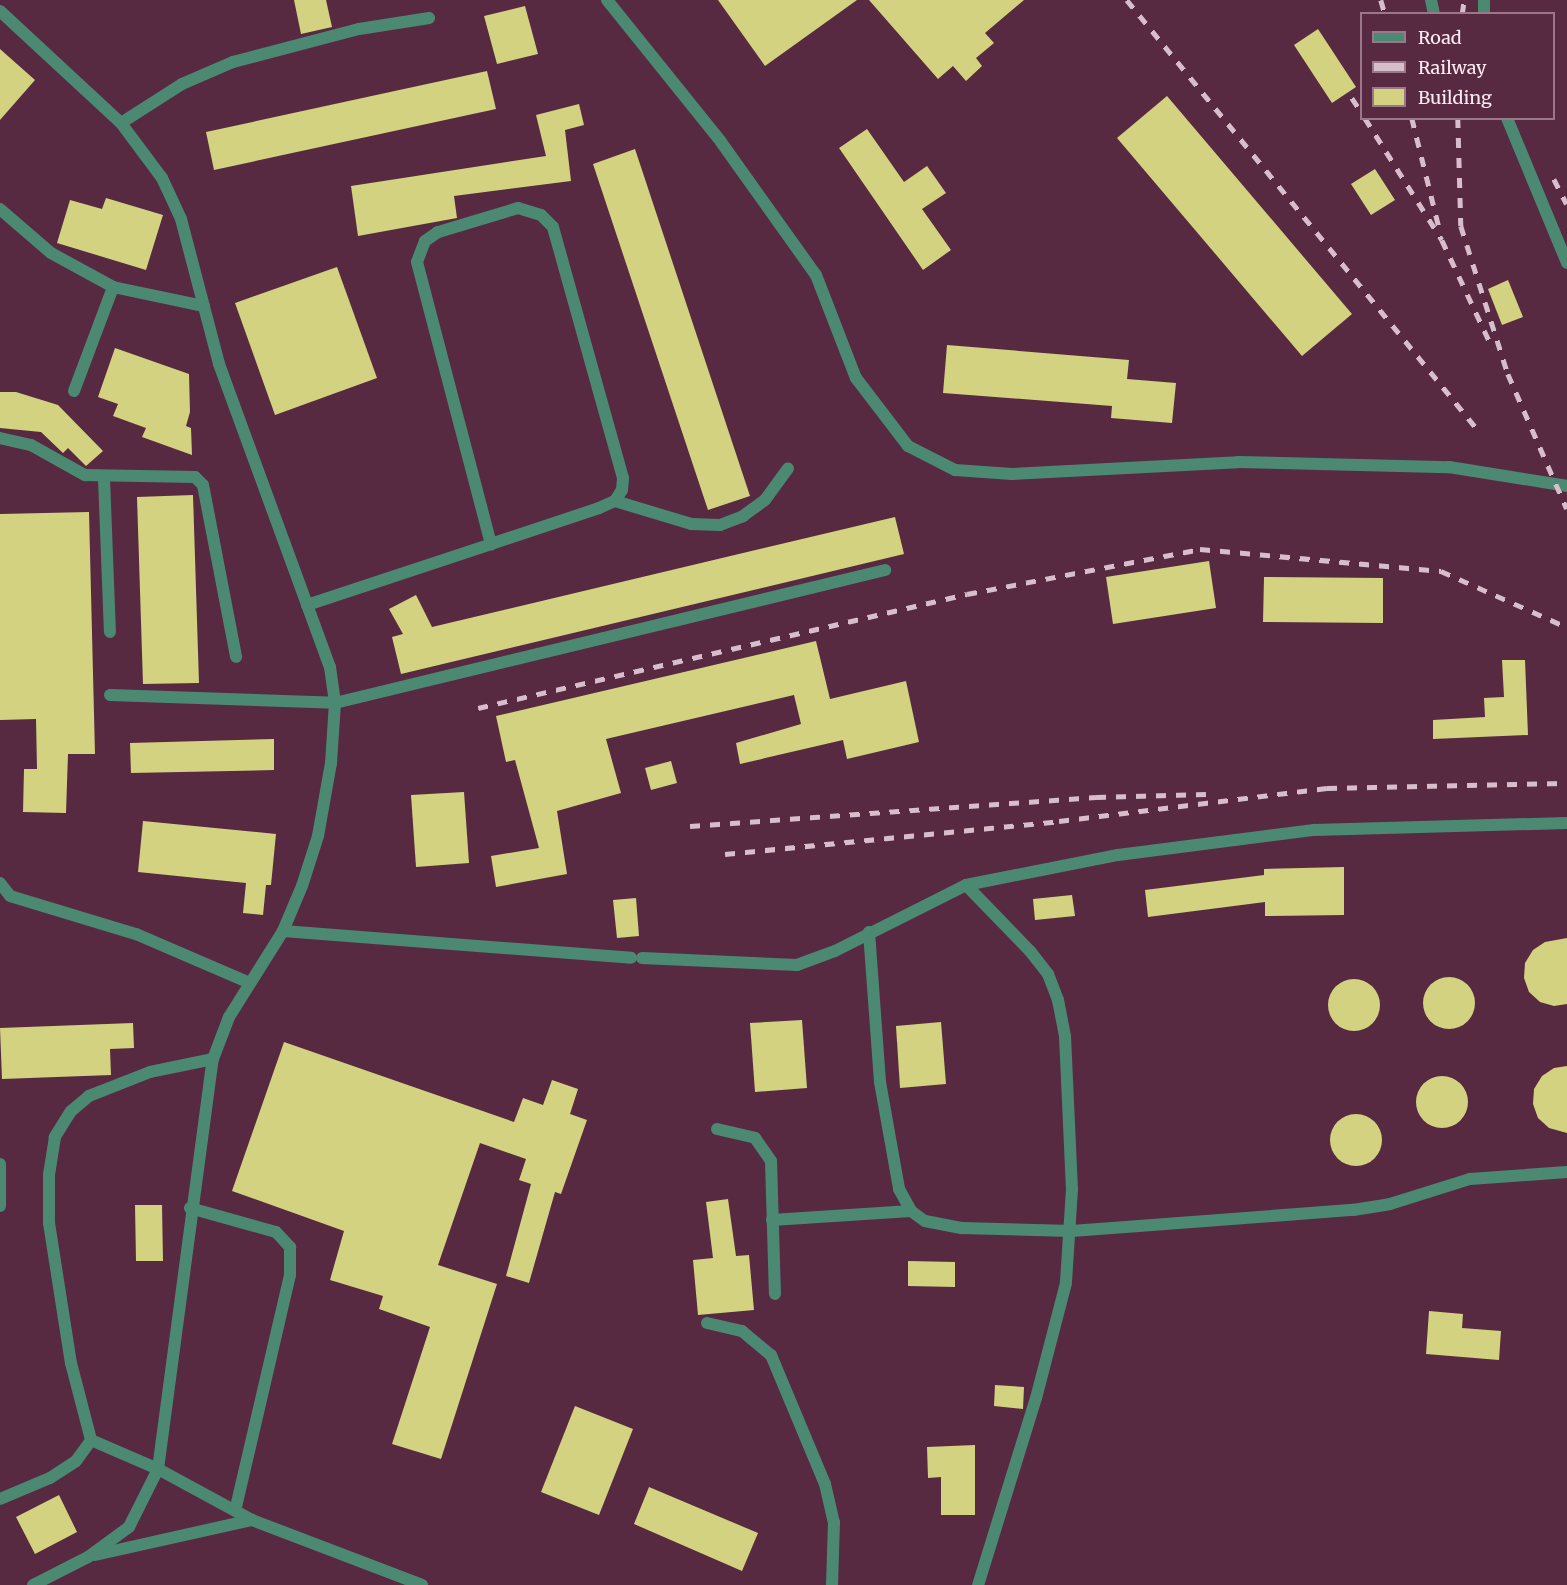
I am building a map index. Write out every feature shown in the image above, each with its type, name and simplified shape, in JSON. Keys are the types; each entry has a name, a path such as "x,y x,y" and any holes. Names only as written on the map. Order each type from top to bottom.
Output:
{"street":[{"path":"607,0 721,142 816,275 856,378 908,446 955,470 1012,474 1238,462 1449,467 1567,486"},
{"path":"0,11 121,123 162,178 181,219 219,364 330,667 335,703 331,763 318,836 283,931 229,1017 213,1059 190,1209 158,1469 129,1527 88,1557 33,1585"},
{"path":"121,123 182,84 233,62 359,29 429,18"},
{"path":"1508,120 1567,263"},
{"path":"491,544 417,262 425,241 438,232 518,208 541,215 553,227 624,478 615,501"},
{"path":"0,209 51,253 113,287 204,306"},
{"path":"74,391 113,287"},
{"path":"0,438 31,445 77,472 104,478 186,474 195,477 203,485 236,657"},
{"path":"307,605 615,501 691,524 720,525 743,516 765,500 788,468"},
{"path":"104,478 110,632"},
{"path":"110,695 335,703 885,570"},
{"path":"283,931 636,958 797,965 869,933 966,885 1118,855 1314,830 1567,823"},
{"path":"0,883 10,896 136,934 250,983"},
{"path":"966,885 1030,951 1048,974 1058,1000 1065,1036 1072,1231 1066,1283 1046,1362 978,1585"},
{"path":"869,933 880,1082 899,1189 911,1211 926,1221 962,1228 1072,1231 1353,1210 1390,1204 1470,1179 1567,1172"},
{"path":"91,1440 71,1363 49,1223 49,1175 55,1137 71,1111 89,1096 150,1072 213,1059"},
{"path":"717,1130 740,1132 755,1138 766,1148 771,1161 774,1294"},
{"path":"0,1164 0,1206"},
{"path":"190,1209 276,1232 290,1247 290,1275 235,1511"},
{"path":"772,1220 911,1211"},
{"path":"707,1323 742,1331 771,1355 825,1484 834,1522 832,1585"},
{"path":"91,1440 158,1469 252,1520 422,1585"},
{"path":"0,1498 50,1479 76,1461 91,1440"},
{"path":"88,1557 252,1520"}],"building":[{"path":"294,0 326,0 332,27 301,34"},
{"path":"718,0 857,0 765,66"},
{"path":"869,0 1024,0 985,33 994,43 976,58 982,66 966,81 953,66 938,79"},
{"path":"525,6 538,54 497,64 484,16"},
{"path":"1318,29 1356,87 1332,103 1294,45"},
{"path":"0,49 35,80 0,120"},
{"path":"487,71 496,109 214,170 206,132"},
{"path":"1167,96 1352,314 1302,356 1117,138"},
{"path":"579,104 584,125 565,130 571,181 454,196 457,218 358,236 351,186 546,156 536,115"},
{"path":"867,129 904,182 927,166 946,193 922,209 951,250 923,270 839,148"},
{"path":"635,149 750,496 708,510 593,164"},
{"path":"1375,169 1395,200 1371,215 1351,184"},
{"path":"106,198 163,215 146,270 57,243 70,200 102,209"},
{"path":"337,267 377,378 275,415 235,303"},
{"path":"1508,280 1523,317 1502,325 1488,289"},
{"path":"947,345 1129,360 1127,379 1176,383 1172,423 1111,418 1112,406 943,393"},
{"path":"115,348 189,374 190,412 186,426 191,428 192,455 142,437 146,428 113,416 118,404 98,397"},
{"path":"0,392 16,392 58,405 103,451 86,466 68,448 63,453 41,432 0,428"},
{"path":"193,495 199,683 143,684 137,497"},
{"path":"89,512 95,754 68,754 66,813 23,812 24,769 37,769 36,719 0,720 0,514"},
{"path":"895,517 904,554 401,674 392,637 403,634 389,609 416,595 432,627"},
{"path":"1209,561 1216,608 1113,624 1106,577"},
{"path":"1264,577 1383,578 1383,623 1263,622"},
{"path":"816,641 830,699 906,681 919,742 847,759 843,740 740,764 736,743 801,724 794,695 606,739 621,793 557,811 567,874 496,887 491,856 539,848 515,760 506,762 496,716"},
{"path":"1502,660 1525,660 1528,735 1433,739 1433,720 1485,717 1484,698 1504,697"},
{"path":"274,739 274,770 131,773 130,743"},
{"path":"671,761 677,783 651,790 645,768"},
{"path":"464,792 469,863 416,867 411,795"},
{"path":"143,821 276,834 271,885 266,885 263,915 243,913 246,883 138,872"},
{"path":"1344,867 1344,915 1265,916 1265,902 1148,917 1145,890 1264,875 1264,869"},
{"path":"1072,895 1075,916 1035,920 1033,899"},
{"path":"636,898 639,936 617,938 613,900"},
{"path":"1567,938 1567,1004 1554,1006 1540,1002 1529,992 1524,978 1525,963 1533,950 1545,942"},
{"path":"1449,977 1463,981 1471,989 1475,1003 1471,1017 1463,1025 1449,1029 1435,1025 1427,1017 1423,1003 1427,989 1435,981"},
{"path":"1354,979 1368,983 1376,991 1380,1005 1376,1019 1368,1027 1354,1031 1340,1027 1332,1019 1328,1005 1332,991 1340,983"},
{"path":"802,1020 807,1088 755,1092 750,1023"},
{"path":"941,1022 946,1084 900,1088 896,1026"},
{"path":"133,1023 134,1048 110,1049 111,1075 2,1079 0,1028"},
{"path":"284,1042 514,1122 523,1098 543,1105 552,1080 578,1089 570,1114 587,1120 561,1194 555,1192 529,1283 506,1276 531,1184 519,1180 526,1159 480,1143 438,1265 497,1284 441,1459 392,1444 430,1327 379,1309 383,1296 330,1280 344,1231 232,1191"},
{"path":"1567,1066 1567,1133 1549,1128 1538,1118 1533,1104 1534,1089 1542,1076 1554,1068"},
{"path":"1442,1076 1452,1078 1460,1084 1466,1092 1468,1102 1466,1112 1460,1120 1452,1126 1442,1128 1432,1126 1424,1120 1418,1112 1416,1102 1418,1092 1424,1084 1432,1078"},
{"path":"1356,1114 1366,1116 1374,1122 1380,1130 1382,1140 1380,1150 1374,1158 1366,1164 1356,1166 1346,1164 1338,1158 1332,1150 1330,1140 1332,1130 1338,1122 1346,1116"},
{"path":"728,1199 736,1256 749,1255 754,1310 698,1315 693,1260 713,1258 706,1202"},
{"path":"135,1205 162,1205 163,1261 136,1261"},
{"path":"908,1261 955,1262 955,1287 908,1286"},
{"path":"1429,1311 1463,1314 1462,1328 1501,1331 1499,1360 1426,1354"},
{"path":"995,1385 1024,1387 1023,1409 994,1406"},
{"path":"575,1406 633,1429 599,1515 541,1492"},
{"path":"975,1445 975,1515 941,1515 941,1477 928,1478 927,1447"},
{"path":"649,1487 758,1533 742,1571 634,1524"},
{"path":"59,1495 77,1532 35,1554 16,1517"}],"railway":[{"path":"1127,0 1478,430"},
{"path":"1381,0 1384,12"},
{"path":"1462,12 1464,0"},
{"path":"1352,98 1360,110"},
{"path":"1366,120 1442,240 1493,349"},
{"path":"1412,120 1440,231"},
{"path":"1458,120 1461,226 1508,374 1567,509"},
{"path":"1554,179 1567,204"},
{"path":"478,708 967,594 1200,549 1441,571 1567,627"},
{"path":"725,854 1059,821 1327,788 1567,783"},
{"path":"690,826 1096,797 1206,794"}]}
